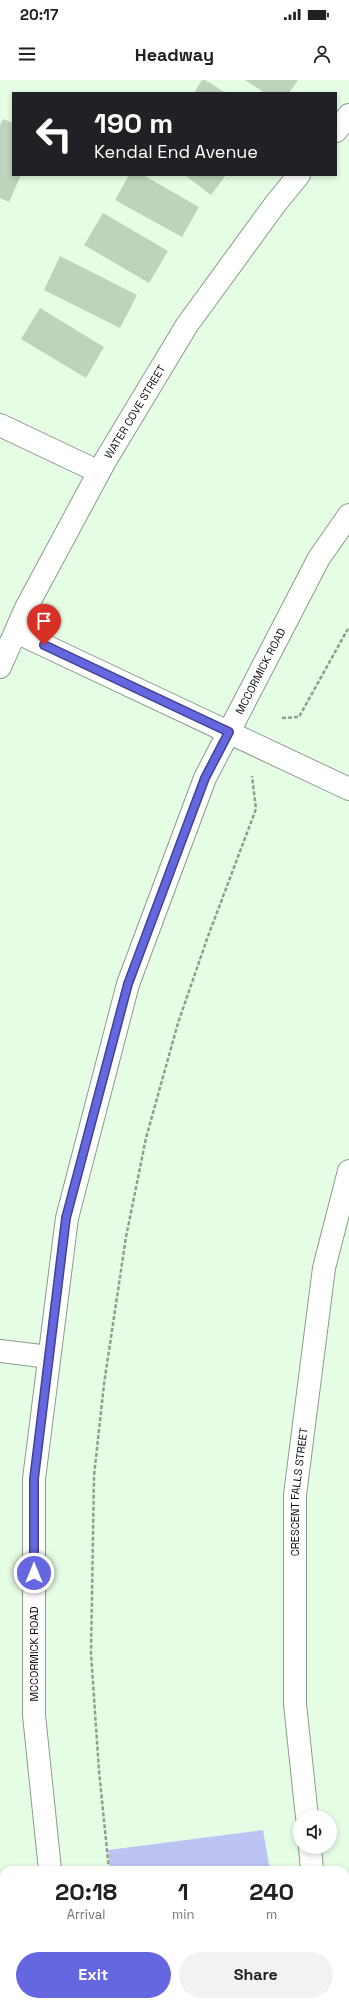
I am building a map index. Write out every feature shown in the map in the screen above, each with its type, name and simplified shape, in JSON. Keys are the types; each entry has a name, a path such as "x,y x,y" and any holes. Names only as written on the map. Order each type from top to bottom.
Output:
{"street":[{"path":"337,130 349,115"},
{"name":"WATER COVE STREET","path":"0,667 26,608 99,472 188,325 276,203 298,176"},
{"path":"0,425 99,472"},
{"name":"MCCORMICK ROAD","path":"50,1866 34,1716 34,1479 66,1218 128,984 205,778 319,558 349,514"},
{"path":"16,632 349,789"},
{"name":"CRESCENT FALLS STREET","path":"306,1810 295,1704 295,1495 324,1268 349,1171"},
{"path":"0,1351 49,1358"},
{"path":"311,1854 312,1866"}],"path":[{"path":"282,718 299,717 349,627"},
{"path":"110,1866 91,1653 94,1476 104,1384 126,1237 146,1138 178,1023 207,939 256,809 252,776"}],"shaded area":[{"path":"263,1830 269,1866 110,1866 108,1850"}],"building":[{"path":"202,80 205,80 224,92 195,92"},
{"path":"245,80 298,80 290,92 263,92"},
{"path":"3,119 12,123 12,176 21,176 9,202 0,198 0,125"},
{"path":"128,176 145,176 199,207 182,237 115,200"},
{"path":"186,176 225,176 211,195"},
{"path":"103,213 168,251 149,283 84,245"},
{"path":"60,256 137,295 120,328 44,290"},
{"path":"40,308 104,347 86,378 21,339"}],"route":[{"path":"34,1573 34,1479 66,1218 128,984 205,778 229,732 44,645"}]}
